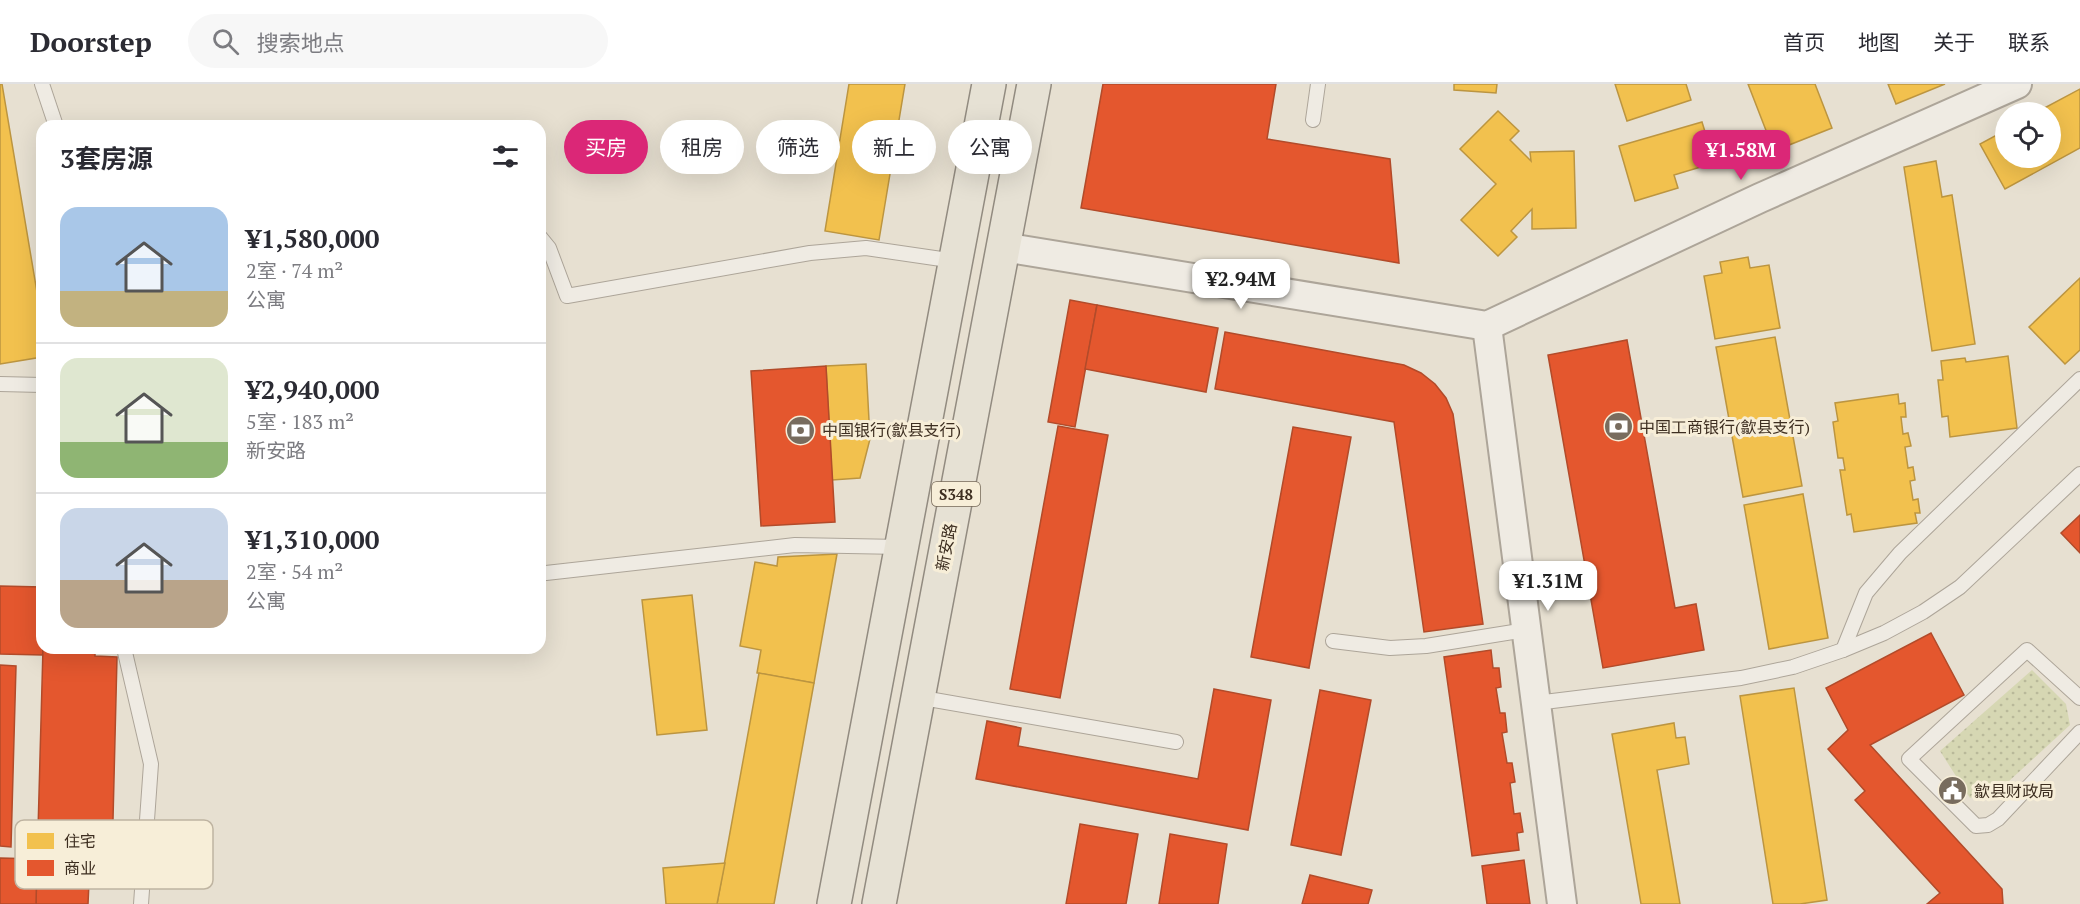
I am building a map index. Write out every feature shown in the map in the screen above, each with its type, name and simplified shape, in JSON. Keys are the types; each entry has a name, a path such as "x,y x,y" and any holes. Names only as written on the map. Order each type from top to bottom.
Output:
{"main road":[{"name":"S348","path":"834,904 989,84"},
{"name":"新安路","path":"879,904 1034,84"}],"street":[{"path":"1003,248 1487,326 1760,198 2017,84"},
{"path":"1487,326 1562,904"}],"lane":[{"path":"42,84 54,120"},
{"path":"1313,120 1318,84"},
{"path":"546,244 567,296 832,251 867,248 955,261"},
{"path":"1843,650 1866,593 1900,553 2080,379"},
{"path":"0,384 36,386"},
{"path":"1536,703 1742,678 1793,666 1843,650 1884,633 1923,612 1960,587 2080,474"},
{"path":"546,573 795,545 901,547"},
{"path":"1333,641 1390,648 1426,646 1526,630"},
{"path":"2080,698 2027,650 1909,759 1976,826 1988,825 1998,819 2080,732"},
{"path":"125,654 151,764 147,820"},
{"path":"917,697 1176,742"},
{"path":"141,904 142,889"}],"green space":[{"path":"2032,670 2066,704 2070,725 2008,782 1970,798 1940,751"}],"building: 住宅":[{"path":"0,84 2,84 36,286 36,358 0,364"},
{"path":"849,84 905,84 899,120 852,120 852,174 890,174 879,240 825,231 834,174 840,174 840,139"},
{"path":"1454,84 1497,84 1496,93 1454,90"},
{"path":"1615,84 1686,84 1691,100 1627,121"},
{"path":"1748,84 1815,84 1832,128 1774,151"},
{"path":"1888,84 1945,84 1896,104"},
{"path":"2080,89 2080,148 2061,158 2061,102 2056,102"},
{"path":"1498,111 1519,131 1510,140 1531,161 1530,152 1574,151 1576,228 1532,229 1532,209 1511,231 1517,237 1498,256 1461,220 1496,184 1460,149"},
{"path":"1702,122 1706,135 1713,137 1717,142 1717,153 1712,157 1714,163 1674,175 1678,188 1635,201 1619,146"},
{"path":"1995,136 1995,168 2043,168 2005,189 1980,144"},
{"path":"1936,161 1942,197 1952,195 1975,344 1932,351 1904,167"},
{"path":"1748,257 1750,268 1769,265 1780,328 1715,339 1704,276 1722,273 1720,262"},
{"path":"2080,278 2080,350 2065,364 2029,327"},
{"path":"1775,337 1802,486 1743,497 1716,347"},
{"path":"2008,356 2017,428 1950,437 1948,416 1942,417 1938,380 1943,380 1941,361 1965,358 1966,362"},
{"path":"866,364 870,439 860,478 832,480 826,366"},
{"path":"1898,394 1899,404 1905,403 1906,417 1901,417 1903,434 1908,433 1911,446 1905,447 1908,468 1913,467 1915,480 1910,481 1913,500 1918,499 1920,513 1915,513 1917,523 1854,532 1851,514 1847,515 1840,470 1845,470 1843,458 1838,458 1833,422 1838,421 1835,403"},
{"path":"1803,494 1828,638 1769,649 1744,505"},
{"path":"837,554 814,683 757,673 761,650 740,646 755,562 777,566 778,557"},
{"path":"692,595 707,730 657,735 642,600"},
{"path":"759,673 814,683 774,904 717,904"},
{"path":"1794,688 1827,900 1800,904 1773,904 1740,696"},
{"path":"1674,723 1676,738 1685,737 1689,764 1657,770 1680,904 1641,904 1612,734"},
{"path":"725,863 717,904 666,904 663,868"}],"building: 商业":[{"path":"1103,84 1276,84 1267,139 1390,159 1399,263 1081,208"},
{"path":"1070,300 1097,305 1075,427 1048,422"},
{"path":"1097,305 1218,328 1206,392 1085,369"},
{"path":"1225,332 1404,365 1421,373 1435,384 1446,398 1453,414 1483,624 1424,632 1394,422 1215,389"},
{"path":"1627,340 1675,608 1696,604 1704,650 1603,668 1548,355"},
{"path":"826,366 835,522 761,526 751,371"},
{"path":"1058,426 1108,435 1060,698 1010,689"},
{"path":"1293,427 1351,437 1309,668 1251,657"},
{"path":"2080,515 2080,553 2061,533"},
{"path":"0,586 36,587 36,654 43,655 0,654"},
{"path":"1931,633 1964,695 1870,745 2002,889 2003,904 1927,904 1940,893 1855,800 1865,791 1828,749 1848,730 1826,688"},
{"path":"1491,650 1493,668 1499,668 1501,687 1496,688 1500,713 1505,713 1507,732 1502,733 1507,763 1512,763 1515,782 1510,783 1514,814 1520,813 1523,832 1517,833 1519,850 1472,856 1444,657"},
{"path":"43,654 95,654 95,656 117,657 113,820 38,820"},
{"path":"0,665 16,666 11,847 0,846"},
{"path":"1214,689 1271,700 1248,830 976,779 987,721 1021,728 1018,746 1198,779"},
{"path":"1320,690 1371,700 1341,855 1291,845"},
{"path":"1080,824 1138,834 1126,904 1066,904"},
{"path":"1170,834 1227,844 1218,904 1159,904"},
{"path":"0,858 15,858 15,889 36,889 36,904 0,904"},
{"path":"1524,860 1530,904 1487,904 1482,866"},
{"path":"1310,875 1372,890 1368,904 1302,904"},
{"path":"36,889 89,889 88,904 36,904"}],"place":[{"name":"中国工商银行(歙县支行)","path":"1618,427"},
{"name":"中国银行(歙县支行)","path":"801,430"},
{"name":"歙县财政局","path":"1953,791"}]}
